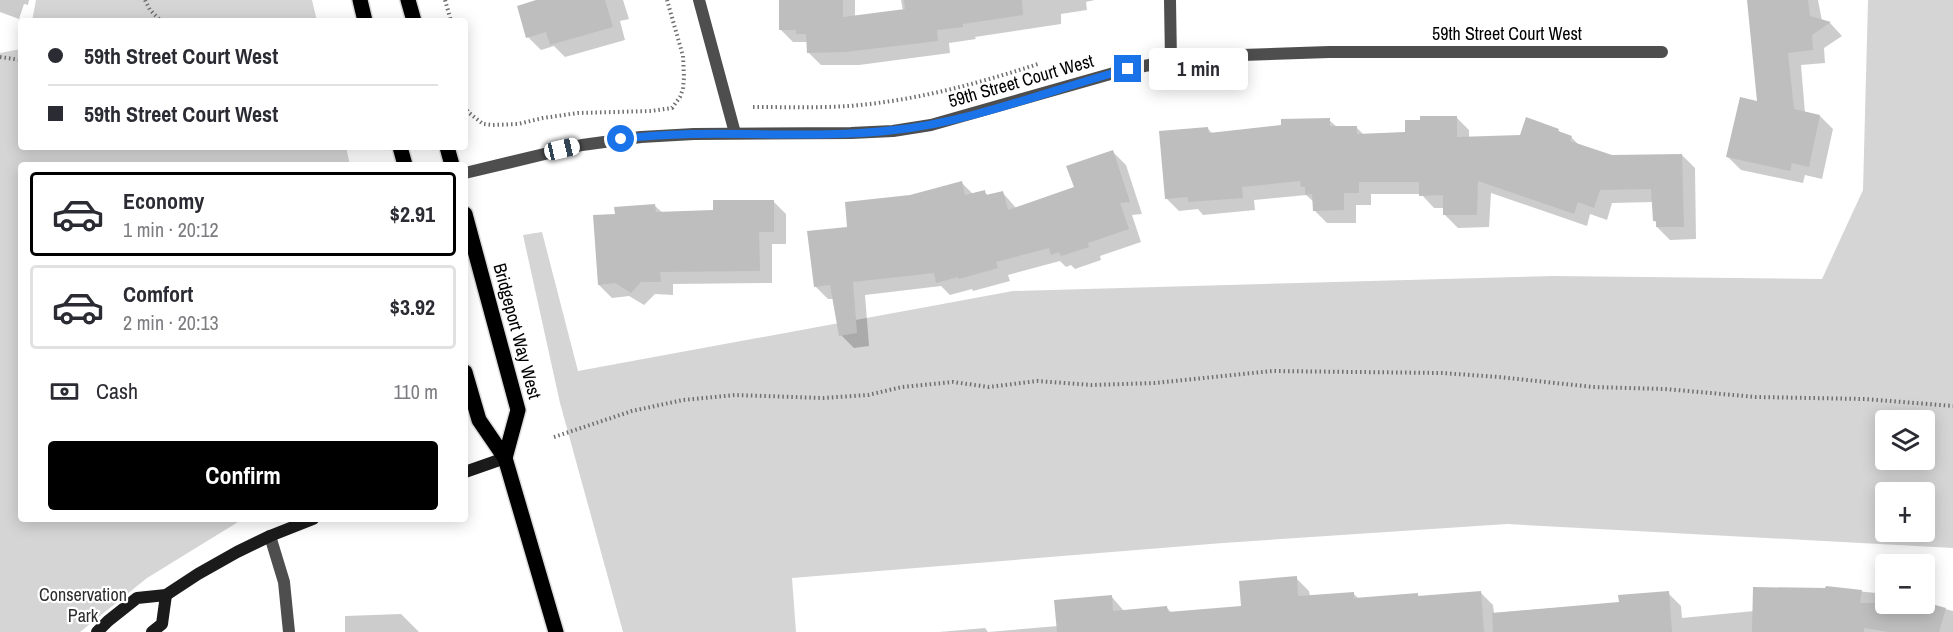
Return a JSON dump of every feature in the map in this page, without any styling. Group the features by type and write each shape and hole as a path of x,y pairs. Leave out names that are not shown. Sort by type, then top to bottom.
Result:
{"main road":[{"path":"360,0 364,18"},
{"path":"408,0 413,18"},
{"name":"Bridgeport Way West","path":"468,225 518,410 505,458"},
{"path":"468,382 479,420 505,458 556,632"}],"street":[{"path":"699,0 735,133"},
{"path":"1170,0 1171,61"},
{"name":"59th Street Court West","path":"468,172 582,145 641,137 893,131 931,125 1089,80 1171,61 1222,55 1318,52 1662,52"},
{"path":"468,471 505,458"},
{"path":"98,632 137,598 166,595 218,563 270,536 305,522"},
{"path":"270,536 284,582 289,632"},
{"path":"152,632 162,624 166,595"}],"path":[{"path":"146,0 150,10 158,18"},
{"path":"445,0 450,18"},
{"path":"468,112 483,124 493,125 518,124 578,113 651,111 672,108 680,97 684,77 683,56 667,0"},
{"path":"0,57 18,60"},
{"path":"753,107 849,106 884,102 948,89 1038,64"},
{"path":"554,437 632,411 683,400 735,395 823,398 868,395 902,387 953,382 989,387 1038,381 1092,385 1155,383 1272,371 1442,373 1499,376 1593,387 1665,389 1756,397 1865,399 1953,406"}],"green space":[{"path":"36,0 312,0 316,18 33,18"},
{"path":"1868,0 1953,0 1953,548 1507,524 1223,543 792,578 796,632 623,632 560,403 523,235 542,232 578,371 1013,291 1554,276 1822,279 1863,190"},
{"name":"Conservation Park","path":"18,50 18,150 347,150 349,162 18,162 18,522 238,522 147,578 80,632 0,632 0,53"}],"building":[{"path":"536,0 605,0 613,27 550,45 546,32 526,38 517,6"},
{"path":"779,0 843,0 843,17 905,9 904,0 1022,0 1023,15 937,30 938,41 845,52 807,53 806,34 796,34 796,30 779,30"},
{"path":"1747,0 1808,0 1810,16 1831,22 1812,35 1813,50 1788,53 1794,109 1820,115 1809,167 1792,163 1790,171 1726,157 1740,97 1757,101"},
{"path":"1420,116 1457,116 1457,137 1520,135 1526,117 1572,136 1570,141 1612,155 1682,154 1684,227 1656,227 1656,221 1653,221 1651,189 1600,190 1594,208 1578,202 1574,214 1478,181 1477,215 1443,215 1443,195 1419,196 1419,182 1359,182 1359,193 1344,193 1344,210 1313,211 1312,194 1305,195 1305,187 1301,187 1300,181 1242,187 1243,198 1188,202 1188,197 1165,199 1159,131 1208,127 1209,133 1281,125 1281,119 1330,118 1330,126 1357,126 1357,134 1405,132 1405,120 1420,120"},
{"path":"1113,150 1130,202 1120,203 1129,229 1088,243 1089,247 1061,256 1059,252 1051,255 1049,248 996,262 998,268 959,279 958,277 936,283 934,273 853,282 857,333 839,336 830,285 814,287 807,231 847,227 845,202 910,195 962,181 965,195 985,190 986,195 1003,191 1008,210 1074,187 1066,166"},
{"path":"713,200 774,200 774,232 759,232 760,271 660,272 661,282 641,282 631,293 615,283 598,285 593,215 615,214 614,207 655,204 656,212 713,210"},
{"path":"1297,576 1298,596 1354,592 1354,598 1481,591 1484,632 1057,632 1054,600 1112,595 1113,611 1167,606 1168,612 1241,606 1239,581"},
{"path":"1826,586 1862,590 1860,603 1875,603 1875,614 1935,614 1935,605 1946,608 1939,632 1888,632 1864,628 1864,632 1752,632 1753,587 1825,588"},
{"path":"1669,591 1672,632 1493,632 1492,613 1619,602 1618,595"}],"route":[{"path":"621,139 694,134 893,131 931,125 1128,69"}]}
